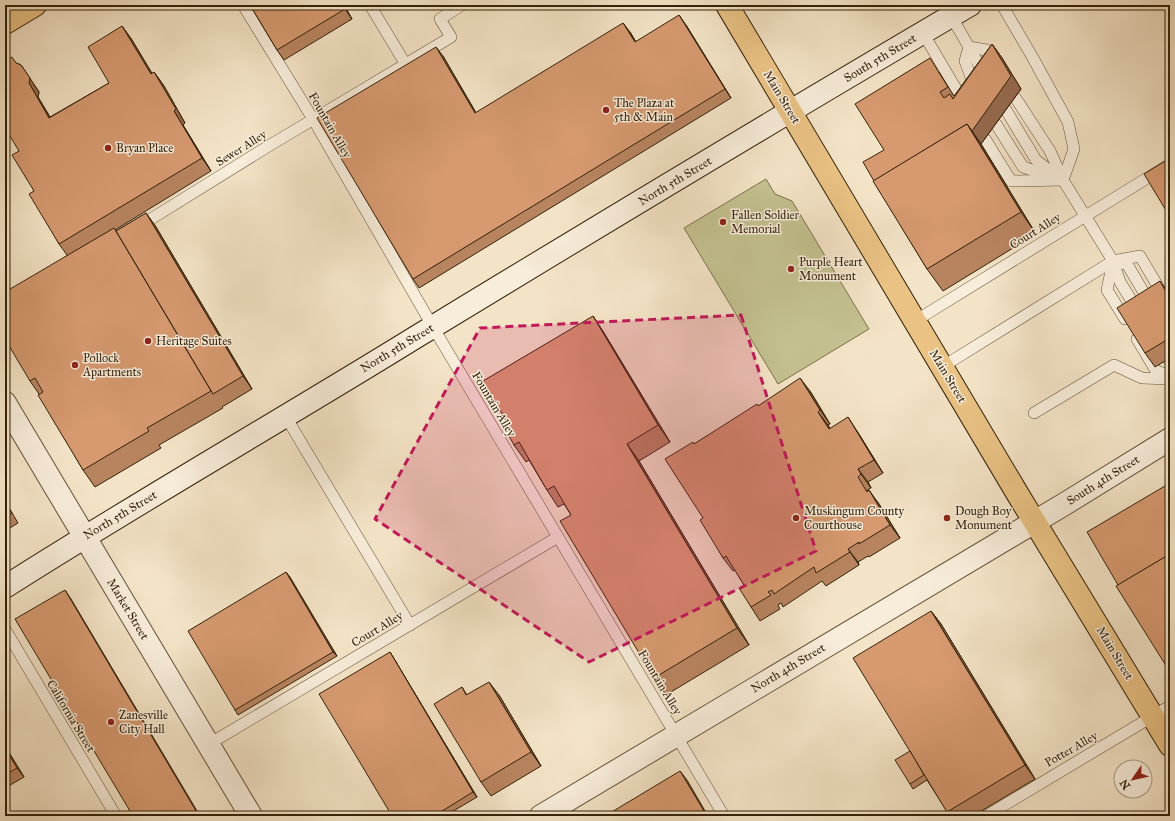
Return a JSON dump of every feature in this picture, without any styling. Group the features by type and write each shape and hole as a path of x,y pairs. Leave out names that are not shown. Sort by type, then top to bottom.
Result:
{"main road":[{"path":"5,23 35,5"},
{"name":"Main Street","path":"727,5 1035,521 1161,711 1170,745"}],"street":[{"name":"South 5th Street","path":"791,111 970,5"},
{"name":"North 5th Street","path":"5,587 84,536 286,417 791,111"},
{"name":"Market Street","path":"5,403 251,816"},
{"name":"South 4th Street","path":"1035,521 1170,439"},
{"name":"North 4th Street","path":"541,816 1035,521"}],"lane":[{"name":"Fountain Alley","path":"243,5 313,119 433,327 724,816"},
{"path":"370,5 406,65"},
{"name":"Sewer Alley","path":"126,234 313,119 451,37 440,19 462,5"},
{"path":"1002,5 1068,122 1074,149 1063,180"},
{"path":"951,16 986,79"},
{"path":"923,33 966,106"},
{"path":"969,47 987,50 996,66"},
{"path":"969,47 965,62 976,92"},
{"path":"1015,97 1050,151 1063,180 1113,262 1120,282 1140,313"},
{"path":"1006,110 1036,160 1063,180"},
{"path":"996,124 1022,167 1063,180"},
{"path":"985,139 1011,181 1063,180"},
{"name":"Court Alley","path":"915,321 1084,215 1170,164"},
{"path":"942,367 1113,262 1140,256 1164,297"},
{"path":"1113,262 1127,264 1152,305"},
{"path":"1113,262 1107,290 1156,371 1170,375"},
{"path":"1034,413 1114,365 1142,378 1170,379"},
{"path":"286,417 410,625"},
{"name":"Court Alley","path":"209,744 558,537"},
{"name":"California Street","path":"5,629 116,816"},
{"name":"Potter Alley","path":"986,816 1161,711"}],"highlighted area":[{"path":"741,315 816,551 589,662 375,519 480,328"}],"shaded area":[{"path":"766,179 775,194 792,201 869,329 778,384 684,228"}],"building":[{"path":"250,5 343,5 345,9 277,50"},
{"path":"679,15 725,89 413,279 317,118 436,47 475,113 623,23 635,42"},
{"name":"Bryan Place","path":"122,26 151,74 154,72 176,109 174,111 202,158 59,244 29,194 34,191 12,155 19,151 5,128 5,61 12,57 16,63 21,65 30,78 29,83 49,118 109,83 88,47"},
{"path":"992,44 1011,76 972,131 967,124 874,181 863,162 884,150 855,104 930,58 948,87 940,92 944,98 950,94 953,99"},
{"path":"967,124 1021,212 927,269 873,181"},
{"path":"1170,158 1170,217 1144,174"},
{"path":"146,213 243,376 213,394 116,231"},
{"path":"114,228 211,391 147,428 149,431 83,470 38,395 43,392 35,378 30,381 5,339 5,292"},
{"path":"1160,281 1165,290 1170,287 1170,338 1145,353 1117,308"},
{"path":"593,316 658,425 627,444 737,628 654,678 560,521 571,515 554,486 547,490 519,442 514,445 508,434 512,431 483,381"},
{"name":"Muskingum County Courthouse","path":"800,378 820,410 818,412 829,429 848,417 874,460 858,469 861,474 858,477 867,492 869,490 890,525 848,549 850,552 816,573 814,567 774,594 772,590 768,592 771,595 751,607 739,588 744,585 726,556 723,558 700,520 703,518 665,459 693,442 694,444 757,404 758,406"},
{"path":"1170,483 1170,554 1118,585 1087,532"},
{"path":"5,502 12,513 5,517"},
{"path":"1170,554 1170,672 1116,586"},
{"path":"286,572 333,652 235,710 188,631"},
{"name":"Zanesville City Hall","path":"65,590 199,816 133,816 15,619"},
{"path":"931,611 1025,765 947,812 853,658"},
{"path":"390,652 473,792 434,816 392,816 319,694"},
{"path":"489,682 531,752 481,782 434,704 462,687 466,695"},
{"path":"5,748 17,768 5,775"},
{"path":"910,751 924,775 910,784 895,760"},
{"path":"680,771 707,816 605,816"}],"place":[{"name":"The Plaza at 5th & Main","path":"606,110"},
{"name":"Bryan Place","path":"108,148"},
{"name":"Fallen Soldier Memorial","path":"723,222"},
{"name":"Purple Heart Monument","path":"791,269"},
{"name":"Heritage Suites","path":"148,341"},
{"name":"Pollock Apartments","path":"75,365"},
{"name":"Muskingum County Courthouse","path":"796,518"},
{"name":"Dough Boy Monument","path":"947,518"},
{"name":"Zanesville City Hall","path":"111,722"}]}
